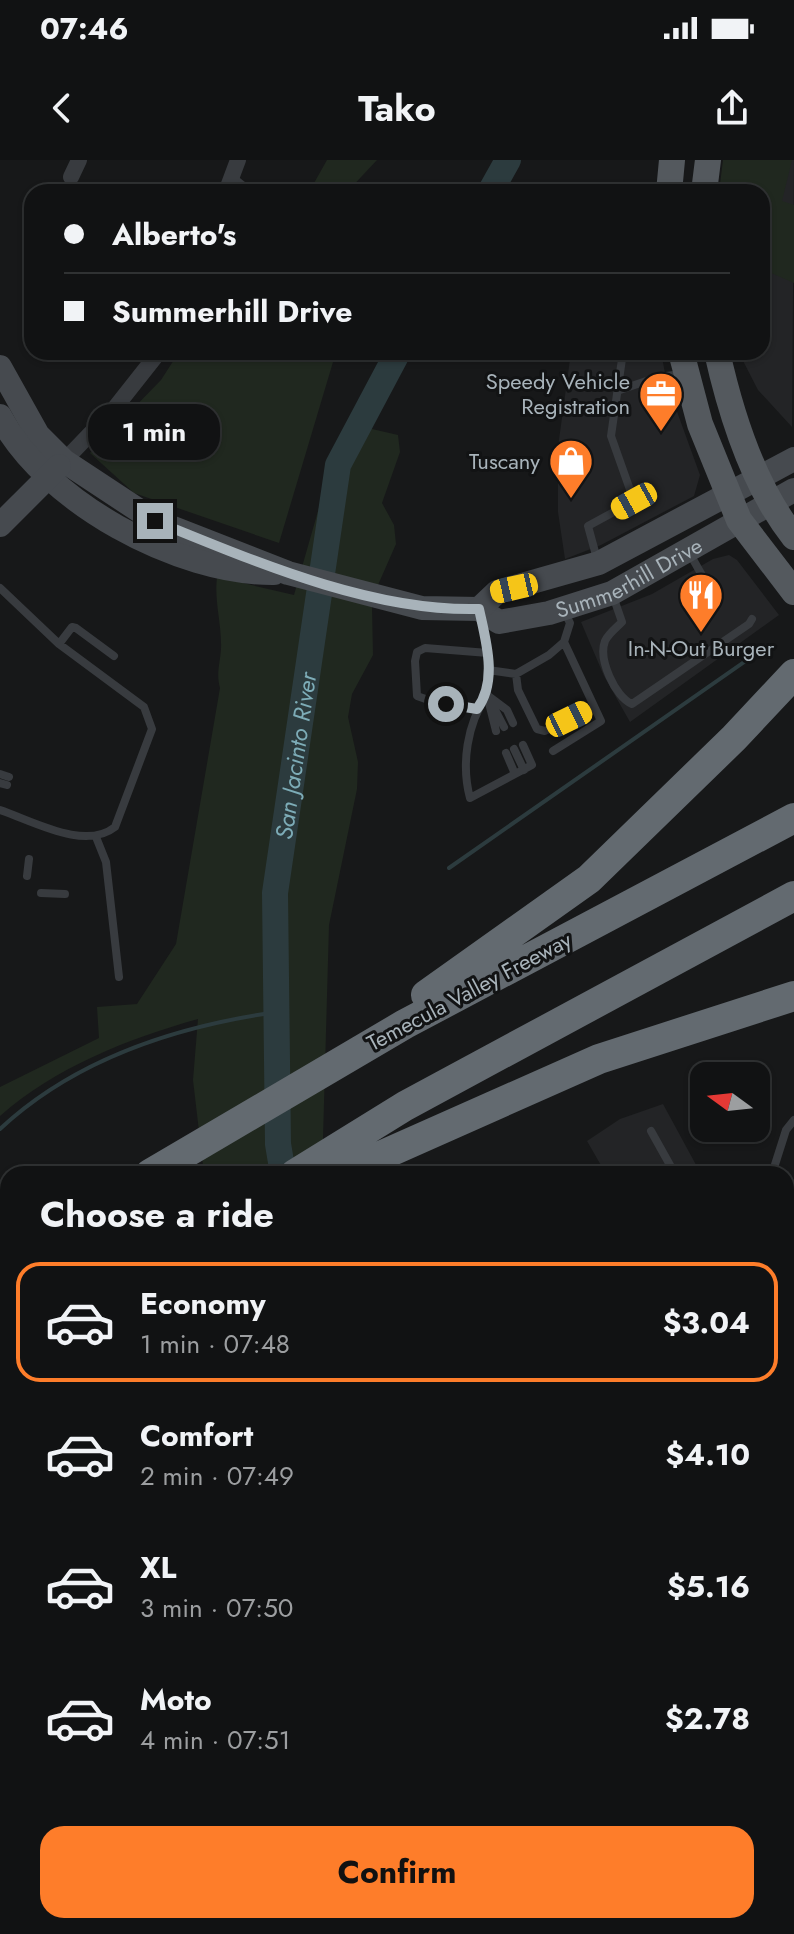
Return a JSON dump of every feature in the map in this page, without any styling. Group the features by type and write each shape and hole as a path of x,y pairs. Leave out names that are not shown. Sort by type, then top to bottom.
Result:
{"highway":[{"path":"405,1024 419,1000 589,879 723,749 794,674"},
{"name":"Temecula Valley Freeway","path":"164,1166 405,1024 794,818"},
{"path":"308,1166 405,1106 794,896"},
{"path":"358,1166 599,1059 794,996"}],"main road":[{"path":"670,184 672,160"},
{"path":"705,184 708,160"},
{"path":"719,360 744,444 758,477 782,496 794,537"},
{"path":"683,363 700,424 739,520 794,592"},
{"name":"Summerhill Drive","path":"0,367 76,500 153,547 206,565 251,573 288,573 422,608 479,609 499,622 562,609 612,593 782,496"},
{"name":"Summerhill Drive","path":"0,416 56,469"},
{"name":"Summerhill Drive","path":"479,609 497,592 599,563 794,459"},
{"path":"0,525 56,469"},
{"path":"562,609 559,598 565,590 593,578 599,563"}],"street":[{"path":"71,177 79,160"},
{"path":"56,469 154,360"}],"lane":[{"path":"599,563 588,526 634,501 611,436 622,360"},
{"path":"617,391 658,377 683,363"},
{"path":"688,552 703,577"},
{"path":"0,588 59,644 144,707 152,729 115,827 87,839 0,810"},
{"path":"612,593 622,622 606,638 603,655 620,693 632,704 752,619"},
{"path":"479,609 488,653 487,695 504,727"},
{"path":"488,670 516,674 564,642 570,623 562,609"},
{"path":"59,644 72,627 114,656"},
{"path":"553,751 601,721 564,642"},
{"path":"434,702 417,696 417,652 425,648 488,653"},
{"path":"516,674 518,690 537,729 545,731 594,707"},
{"path":"487,695 477,709 466,763 470,798 524,770"},
{"path":"446,704 477,709"},
{"path":"524,770 514,749 524,770"},
{"path":"96,837 106,862 119,977"},
{"path":"27,876 29,859"},
{"path":"41,893 65,894"},
{"path":"775,1166 786,1130 794,1120"},
{"path":"651,1131 671,1166"}],"shaded area":[{"path":"327,160 377,160 354,184 314,184"},
{"path":"723,160 792,160 782,201 794,205 794,283 770,272 770,184 720,184"},
{"path":"747,160 794,160 792,427 758,390 743,360 770,360 770,184 737,184"},
{"path":"174,360 334,360 279,543 134,493 90,453 161,380"},
{"path":"570,360 662,360 667,384 700,475 694,496 601,545 565,559 558,512 558,447"},
{"path":"359,426 398,435 400,452 382,503 394,525 396,544 372,607 373,655 352,694 348,717 358,762 357,789 329,925 322,1166 203,1166 193,1080 198,1019 93,1057 45,1083 0,1116 0,1087 99,1038 97,1007 137,1004 176,944 220,688 217,577 294,595 336,448 345,433"},
{"path":"729,555 737,560 779,615 630,722 604,676 581,622 652,594 713,559"},
{"path":"663,1104 697,1166 601,1166 587,1141 620,1119"}],"waterway":[{"name":"San Jacinto River","path":"494,184 508,160"},
{"name":"San Jacinto River","path":"282,1166 278,1144 275,893 338,465 394,360"},
{"path":"449,868 767,646"},
{"path":"0,1129 29,1104 94,1065 202,1026 277,1012"}],"place":[{"name":"Speedy Vehicle Registration","path":"661,433"},
{"name":"Tuscany","path":"571,500"},
{"name":"In-N-Out Burger","path":"701,634"}],"route":[{"path":"155,521 288,573 380,599 422,608 479,609 488,653 487,695 477,709 446,704"}]}
